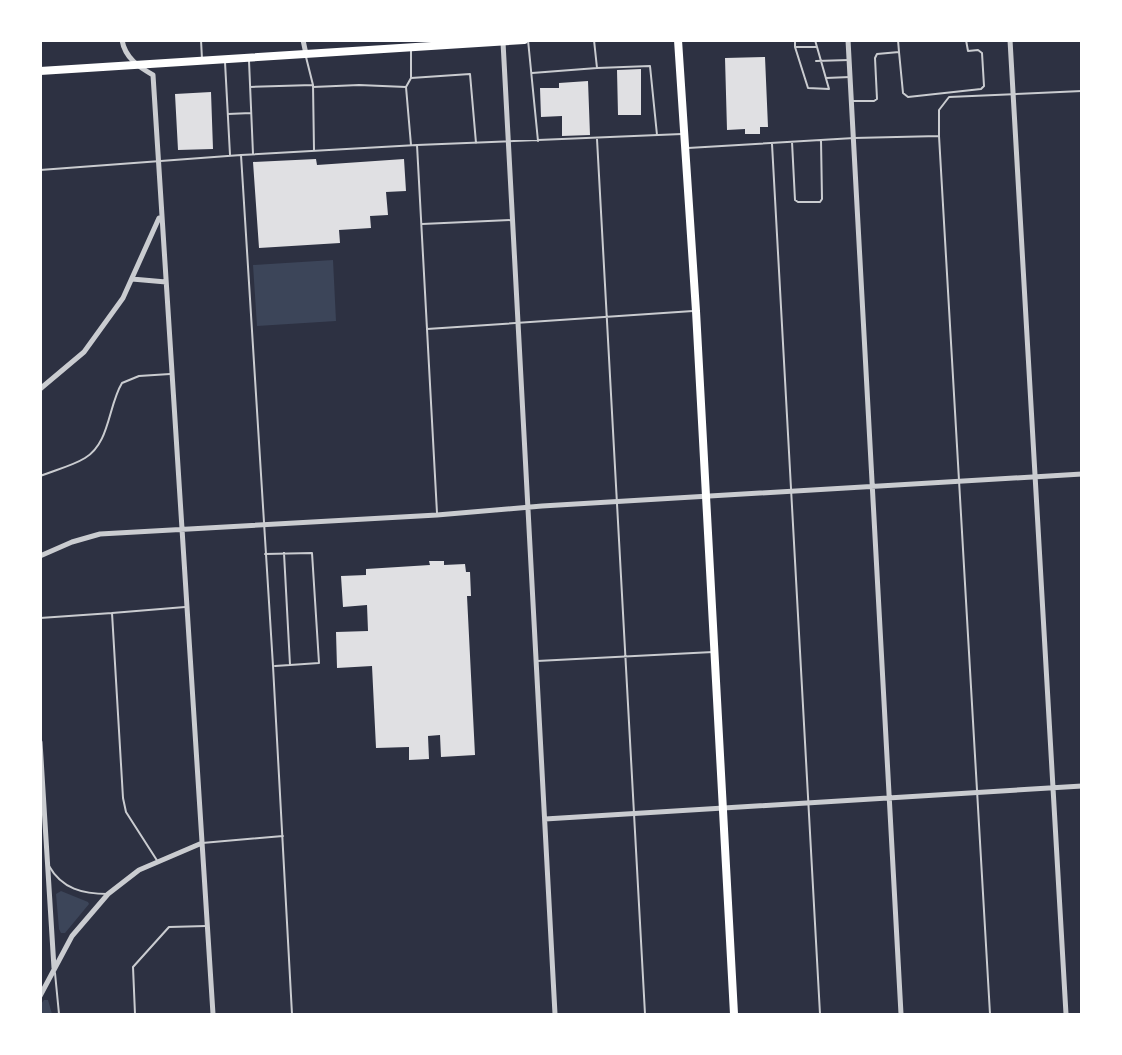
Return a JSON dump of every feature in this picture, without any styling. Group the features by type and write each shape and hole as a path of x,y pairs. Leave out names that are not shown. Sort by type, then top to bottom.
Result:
{"main road":[{"path":"40,71 526,40"},
{"path":"678,40 696,311 734,1014"}],"street":[{"path":"122,40 124,48 136,65 153,75 213,1014"},
{"path":"303,40 306,54"},
{"path":"848,40 901,1014"},
{"path":"1010,40 1065,1014"},
{"path":"503,42 555,1014"},
{"path":"40,389 84,352 123,298 161,215"},
{"path":"132,279 166,282"},
{"path":"40,556 72,542 100,534 1082,474"},
{"path":"40,742 54,968"},
{"path":"545,819 1082,786"},
{"path":"40,996 72,936 108,894 139,870 202,843"}],"lane":[{"path":"201,40 203,61"},
{"path":"526,40 538,141"},
{"path":"594,40 597,68"},
{"path":"795,40 795,47 808,88 829,89 826,78 822,74 815,40"},
{"path":"898,40 903,93 908,97 981,89 984,86 982,53 978,50 968,51 966,40"},
{"path":"795,47 817,47"},
{"path":"411,48 411,78 406,87 411,145"},
{"path":"852,101 877,99 875,57 877,54 899,52"},
{"path":"306,54 313,86 315,151"},
{"path":"249,58 253,154"},
{"path":"225,59 230,156"},
{"path":"816,61 850,60"},
{"path":"531,73 650,66 657,135"},
{"path":"411,78 470,74 476,143"},
{"path":"826,78 850,77"},
{"path":"250,87 359,85 406,87"},
{"path":"990,1014 939,110 949,97 1082,91"},
{"path":"228,114 251,112"},
{"path":"40,170 159,160 411,145 684,134"},
{"path":"686,148 854,138 939,136"},
{"path":"597,138 645,1014"},
{"path":"792,142 795,200 820,202 822,199 821,140"},
{"path":"772,144 819,1014"},
{"path":"417,145 437,515"},
{"path":"241,155 292,1014"},
{"path":"421,224 512,219"},
{"path":"427,329 696,311"},
{"path":"40,476 84,459 94,451 102,439 122,383 140,376 173,374"},
{"path":"265,554 312,552 319,663 273,666"},
{"path":"284,554 290,665"},
{"path":"40,618 188,606"},
{"path":"112,613 123,798 126,812 158,862"},
{"path":"537,661 715,652"},
{"path":"202,843 283,836"},
{"path":"49,865 56,877 72,888 83,892 108,894"},
{"path":"135,1014 132,967 169,927 207,926"},
{"path":"54,968 59,1014"}],"shaded area":[{"path":"333,260 336,321 257,326 253,265"},
{"path":"61,891 89,904 65,933 61,933 59,929 56,894"},
{"path":"44,1000 48,1000 52,1014 41,1014 41,1004"}],"building":[{"path":"765,57 768,127 760,127 760,134 745,134 745,129 727,130 725,58"},
{"path":"641,69 641,115 618,115 617,70"},
{"path":"588,81 590,135 562,136 562,116 541,117 540,88 559,88 559,83"},
{"path":"211,92 213,149 178,150 175,94"},
{"path":"316,159 317,165 404,159 406,191 386,192 388,215 370,216 371,228 339,230 340,243 259,248 253,162"},
{"path":"429,561 444,561 444,565 465,564 466,572 470,572 471,596 467,596 475,755 441,757 440,735 428,736 429,759 409,760 409,747 376,748 372,666 337,668 336,632 368,631 367,605 343,607 341,576 366,575 366,569 430,565"}]}
